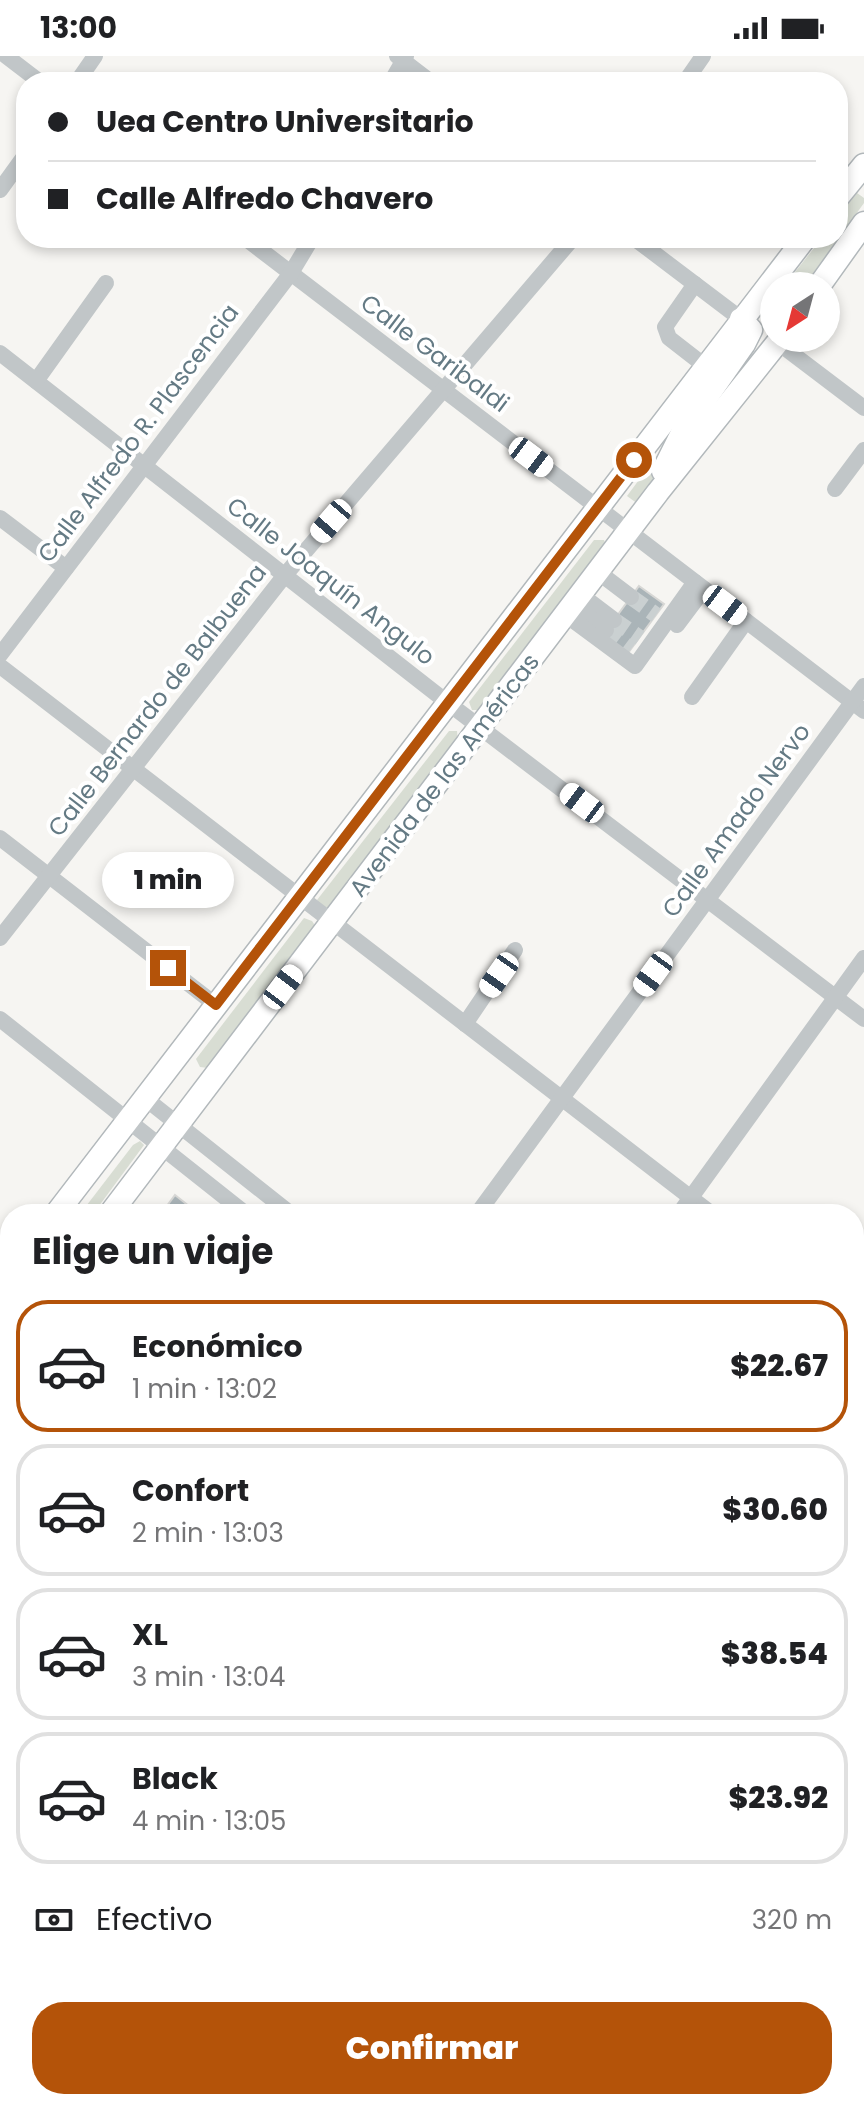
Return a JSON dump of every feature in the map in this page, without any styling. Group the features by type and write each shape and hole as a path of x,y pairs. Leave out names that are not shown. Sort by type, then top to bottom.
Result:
{"main road":[{"path":"848,185 864,165"},
{"path":"848,245 864,223"},
{"name":"Avenida de las Américas","path":"64,1204 797,248"},
{"path":"829,272 846,248"},
{"path":"658,492 665,464 683,431 751,330 741,319"},
{"name":"Avenida de las Américas","path":"118,1204 658,492 769,352"}],"street":[{"path":"6,56 27,72"},
{"path":"402,58 419,72"},
{"path":"0,190 16,168"},
{"name":"Calle Garibaldi","path":"258,248 858,706"},
{"name":"Calle Alfredo R. Plascencia","path":"0,655 291,273 306,248"},
{"name":"Calle Bernardo de Balbuena","path":"0,938 285,575 564,248"},
{"path":"647,248 741,319"},
{"path":"36,381 106,283"},
{"path":"695,284 665,327 669,338 705,366"},
{"path":"794,352 864,408"},
{"name":"Calle Joaquín Angulo","path":"0,353 448,703 864,1019"},
{"path":"835,489 864,450"},
{"path":"0,518 66,568"},
{"path":"598,572 631,597"},
{"path":"573,605 633,666 661,619 700,586"},
{"path":"644,648 700,586"},
{"path":"573,605 610,625"},
{"path":"692,697 746,621"},
{"path":"0,666 699,1204"},
{"name":"Calle Amado Nervo","path":"484,1204 708,899 858,706 864,686"},
{"path":"0,838 216,1005"},
{"path":"465,1024 515,950"},
{"path":"686,1204 864,958"},
{"path":"0,1019 233,1204"},
{"path":"146,1099 278,1204"}],"shaded area":[{"path":"857,193 864,198 864,203 848,225 848,204"},
{"path":"814,248 831,248 814,272 795,272"},
{"path":"716,376 661,472 638,504 627,496"},
{"path":"594,540 604,540 607,548 481,710 472,710 469,702"},
{"path":"449,731 457,731 458,741 331,908 321,907 317,900"},
{"path":"304,918 316,927 208,1068 200,1067 196,1059"},
{"path":"140,1141 144,1145 100,1204 88,1204 133,1145"}],"building":[{"path":"639,586 664,604 625,657 600,639"},
{"path":"175,1195 186,1204 168,1204"}],"tunnel":[{"path":"631,597 656,615"},
{"path":"614,620 640,638"},
{"path":"606,630 631,649"}],"route":[{"path":"168,968 216,1005 634,460"}]}
